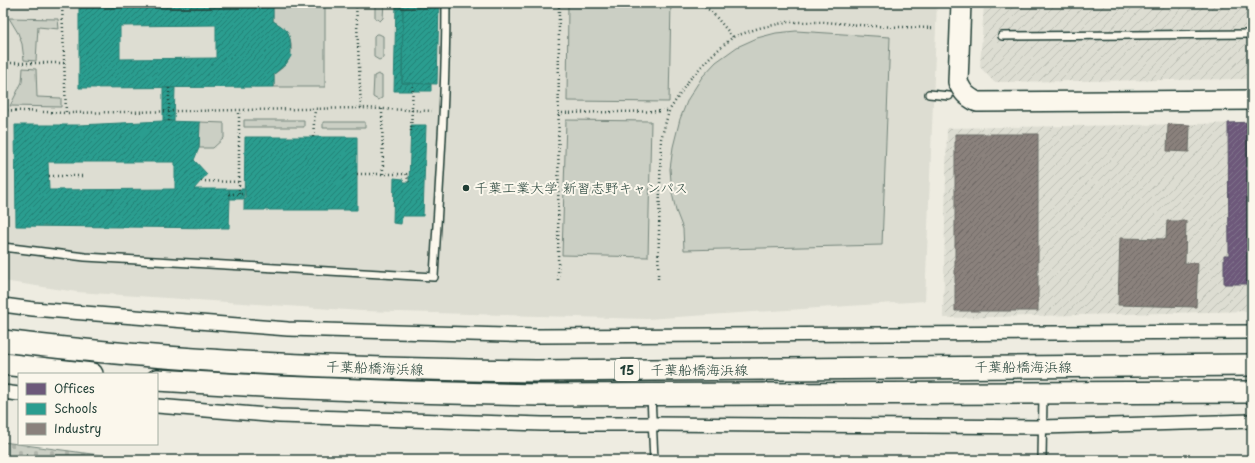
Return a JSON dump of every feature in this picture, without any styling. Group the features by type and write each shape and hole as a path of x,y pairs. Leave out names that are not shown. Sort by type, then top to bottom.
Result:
{"main road":[{"name":"千葉船橋海浜線","path":"3,341 133,355 423,370 536,371 1252,365"},
{"path":"3,364 83,373"},
{"name":"千葉船橋海浜線","path":"158,380 280,387 540,395 1042,393 1252,394"}],"street":[{"path":"961,3 958,82 962,91 968,97 977,102 1252,100"},
{"path":"3,305 33,309 288,329 538,336 1252,332"},
{"path":"3,392 18,394"},
{"path":"158,406 287,416 542,424 1042,427 1252,421"}],"lane":[{"path":"3,247 85,257 434,277 443,111 446,3"},
{"path":"1002,36 1252,34"},
{"path":"930,94 949,96"},
{"path":"1042,393 1042,460"},
{"path":"651,394 654,460"}],"path":[{"path":"62,3 66,113"},
{"path":"356,3 361,108"},
{"path":"558,280 559,3"},
{"path":"698,3 711,11 733,37"},
{"path":"658,279 661,139 669,111 689,80 711,56 733,37 759,28 788,22 824,22 872,26 933,28"},
{"path":"3,63 64,63"},
{"path":"411,131 413,84"},
{"path":"169,88 169,121"},
{"path":"3,110 66,113 361,108 443,111"},
{"path":"313,137 315,109"},
{"path":"382,109 383,174"},
{"path":"239,110 239,194"},
{"path":"558,113 669,111"},
{"path":"357,174 406,174 409,182"},
{"path":"49,176 85,176"},
{"path":"201,181 239,182"},
{"path":"229,194 245,194"}],"shaded area":[{"name":"千葉工業大学 新習志野キャンパス","path":"3,3 937,3 925,301 647,319 362,311 77,292 3,281"},
{"path":"984,3 1252,3 1252,79 994,82 980,67"},
{"path":"1252,123 1252,311 943,318 947,128"}],"green space":[{"path":"375,3 384,3 383,18 380,21 375,18"},
{"path":"568,3 671,3 669,102 567,101"},
{"path":"325,6 325,87 274,87 274,74 286,64 291,52 291,43 286,31 273,21 273,7"},
{"path":"9,18 58,19 59,29 38,27 36,61 24,60 22,44 18,33"},
{"path":"796,31 890,37 882,245 684,250 683,229 676,211 672,193 670,169 673,147 680,119 688,99 702,77 716,62 737,47 757,38 776,33"},
{"path":"376,34 383,36 383,58 379,60 374,57 374,36"},
{"path":"23,68 36,69 37,97 61,98 61,107 10,106 22,82"},
{"path":"378,74 382,76 382,98 378,100 373,97 374,76"},
{"path":"244,120 304,120 304,127 244,127"},
{"path":"566,120 651,121 648,257 562,255"},
{"path":"200,122 224,123 224,138 213,148 199,148"},
{"path":"323,122 365,122 365,128 323,128"},
{"path":"3,442 136,460 3,460"}],"building: Offices":[{"path":"1252,122 1252,284 1224,284 1224,255 1229,255 1228,123"}],"building: Schools":[{"path":"109,3 227,3 227,7 273,7 273,21 287,31 290,39 291,56 286,64 274,74 274,87 79,88 79,8 109,7","holes":["216,25 216,58 120,59 120,26"]},
{"path":"396,3 403,3 402,83 431,84 431,91 394,91"},
{"path":"403,3 439,3 437,84 402,83"},
{"path":"163,88 175,88 174,121 163,121"},
{"path":"163,121 200,122 199,148 194,160 207,174 194,189 229,189 229,228 16,226 15,125 79,125","holes":["48,162 175,162 175,189 49,190"]},
{"path":"411,125 426,125 423,216 402,216 401,224 393,223 394,178 403,179 404,182 409,182"},
{"path":"245,137 357,137 357,210 244,210"},
{"path":"229,189 245,189 246,199 230,199"}],"building: Industry":[{"path":"1168,124 1190,125 1189,152 1167,151"},
{"path":"955,134 1038,134 1038,311 955,311"},
{"path":"1167,221 1186,221 1185,263 1198,263 1196,307 1118,305 1120,238 1166,239"}],"place":[{"name":"千葉工業大学 新習志野キャンパス","path":"466,188"}]}
